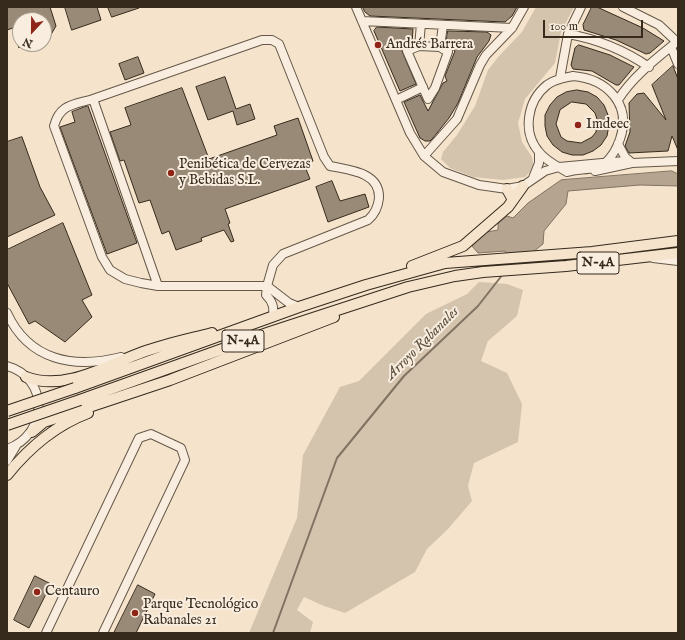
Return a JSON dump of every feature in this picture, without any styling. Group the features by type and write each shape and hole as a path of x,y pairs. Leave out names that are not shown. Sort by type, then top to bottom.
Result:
{"main road":[{"path":"366,285 464,246 513,200 527,183"},
{"path":"507,189 513,200"},
{"name":"N-4A","path":"7,411 299,307 366,285 445,263 592,252 678,241"},
{"name":"N-4A","path":"7,425 270,332 408,287 455,276 483,272 574,266 678,253"},
{"path":"32,432 44,422 170,380 311,327 408,287"},
{"path":"26,377 47,382 68,380 143,352 273,316"},
{"path":"7,475 22,457 32,448 59,429 85,414 170,380"}],"street":[{"path":"356,7 410,133 424,156 443,172 467,182 507,189 549,175 567,172 601,170 632,163 678,161"},
{"path":"424,156 457,119 480,65 486,55 512,28 524,7"},
{"path":"560,78 568,34 581,7"},
{"path":"623,7 659,26 675,43 678,64"},
{"path":"362,21 512,28"},
{"path":"419,46 421,24"},
{"path":"440,47 443,25"},
{"path":"568,34 601,43 625,52 649,66"},
{"path":"273,316 274,308 272,301 266,295 266,286 273,265 283,254 368,220 375,213 379,195 377,186 372,178 351,170 330,166 279,44 272,40 262,40 63,108 56,116 54,126 102,257 110,270 125,279 158,286 266,286 289,303 299,307"},
{"path":"618,100 622,92 675,43"},
{"path":"419,46 440,47 448,52 435,88 428,98 407,51 419,46"},
{"path":"527,183 539,163 539,152 531,136 528,122 531,108 537,95 548,85 560,78 573,76 586,77 599,82 618,100 623,114 623,124 618,144 605,163 597,168 575,169 567,172"},
{"path":"396,100 423,87"},
{"path":"93,99 158,286"},
{"path":"618,144 624,157 632,163"},
{"path":"539,152 567,172"},
{"path":"492,187 527,183 545,171 559,167 624,161 632,163"},
{"path":"644,257 678,261"},
{"path":"7,313 20,334 36,348 55,358 73,363 89,364 143,352"},
{"path":"7,360 10,367 26,377 35,389 39,403 38,418 32,432 16,446 7,461"},
{"path":"46,633 139,438 151,434 181,448 185,460 103,633"},
{"path":"7,448 16,446"}],"shaded area":[{"path":"536,7 574,7 561,32 555,63 525,99 518,123 522,142 532,157 534,168 525,177 503,180 473,177 450,168 441,159 443,152 457,135 475,106 488,70 522,32"},
{"path":"672,171 678,174 678,186 640,185 568,191 566,204 544,231 543,244 533,252 506,254 505,251 478,253 472,246 487,232 498,230 498,224 507,216 513,218 528,203 561,180"},
{"path":"479,282 507,284 523,290 517,316 488,341 481,361 507,373 522,404 518,442 474,463 468,486 472,501 448,529 427,549 415,572 345,613 304,597 297,610 313,622 310,633 249,633 297,518 303,455 340,387 359,381 426,314 467,294"}],"building":[{"path":"7,7 50,7 52,12 12,12 12,28 7,30"},
{"path":"65,7 97,7 101,20 72,30"},
{"path":"108,7 139,7 139,8 112,17"},
{"path":"363,7 517,7 512,16 505,22 370,16 365,12"},
{"path":"592,7 597,7 643,28 664,41 650,53 646,54 616,40 584,30 583,25"},
{"path":"52,13 56,26 52,33"},
{"path":"377,27 413,29 412,43 405,46 402,51 416,84 400,91 374,31"},
{"path":"448,31 487,32 491,35 489,41 477,57 458,103 449,118 430,141 425,141 420,138 404,102 420,95 428,111 443,83 447,81 445,76 455,51 446,44"},
{"path":"579,45 610,55 634,67 619,85 616,85 592,71 573,69 571,65 575,48"},
{"path":"138,57 144,73 125,80 119,64"},
{"path":"673,66 678,79 678,150 672,136 668,151 629,153 625,146 630,132 629,103 637,94 644,93 666,120 652,85"},
{"path":"225,77 236,109 250,104 255,119 237,125 233,111 208,120 196,87"},
{"name":"Penibética de Cervezas y Bebidas S.L.","path":"182,88 209,159 277,135 274,126 298,118 313,161 304,164 310,179 225,209 234,241 231,242 224,230 201,238 202,241 176,250 169,231 162,234 150,200 139,203 124,160 120,161 110,132 131,125 125,108"},
{"path":"577,90 588,92 597,97 604,105 608,115 609,125 607,136 601,145 593,151 583,155 572,155 562,152 553,145 547,136 545,115 550,105 557,97 566,92","holes":["572,102 586,104 595,113 597,119 596,132 592,137 581,143 567,141 561,137 556,124 560,110"]},
{"path":"88,106 137,243 107,254 60,127 75,122 72,112"},
{"path":"22,137 40,187 55,215 7,237 7,142"},
{"path":"332,181 340,201 365,194 369,207 328,222 316,187"},
{"path":"63,223 92,295 82,300 92,317 65,342 35,321 29,324 7,283 7,250"},
{"path":"35,576 51,584 29,628 14,620"},
{"name":"Parque Tecnológico Rabanales 21","path":"138,585 155,594 136,633 114,633"}],"waterway":[{"name":"Arroyo Rabanales","path":"273,633 337,458 404,376 478,306 503,274"}],"place":[{"name":"Andrés Barrera","path":"378,45"},
{"name":"Imdeec","path":"578,125"},
{"name":"Penibética de Cervezas y Bebidas S.L.","path":"171,173"},
{"name":"Centauro","path":"37,592"},
{"name":"Parque Tecnológico Rabanales 21","path":"135,613"}]}
